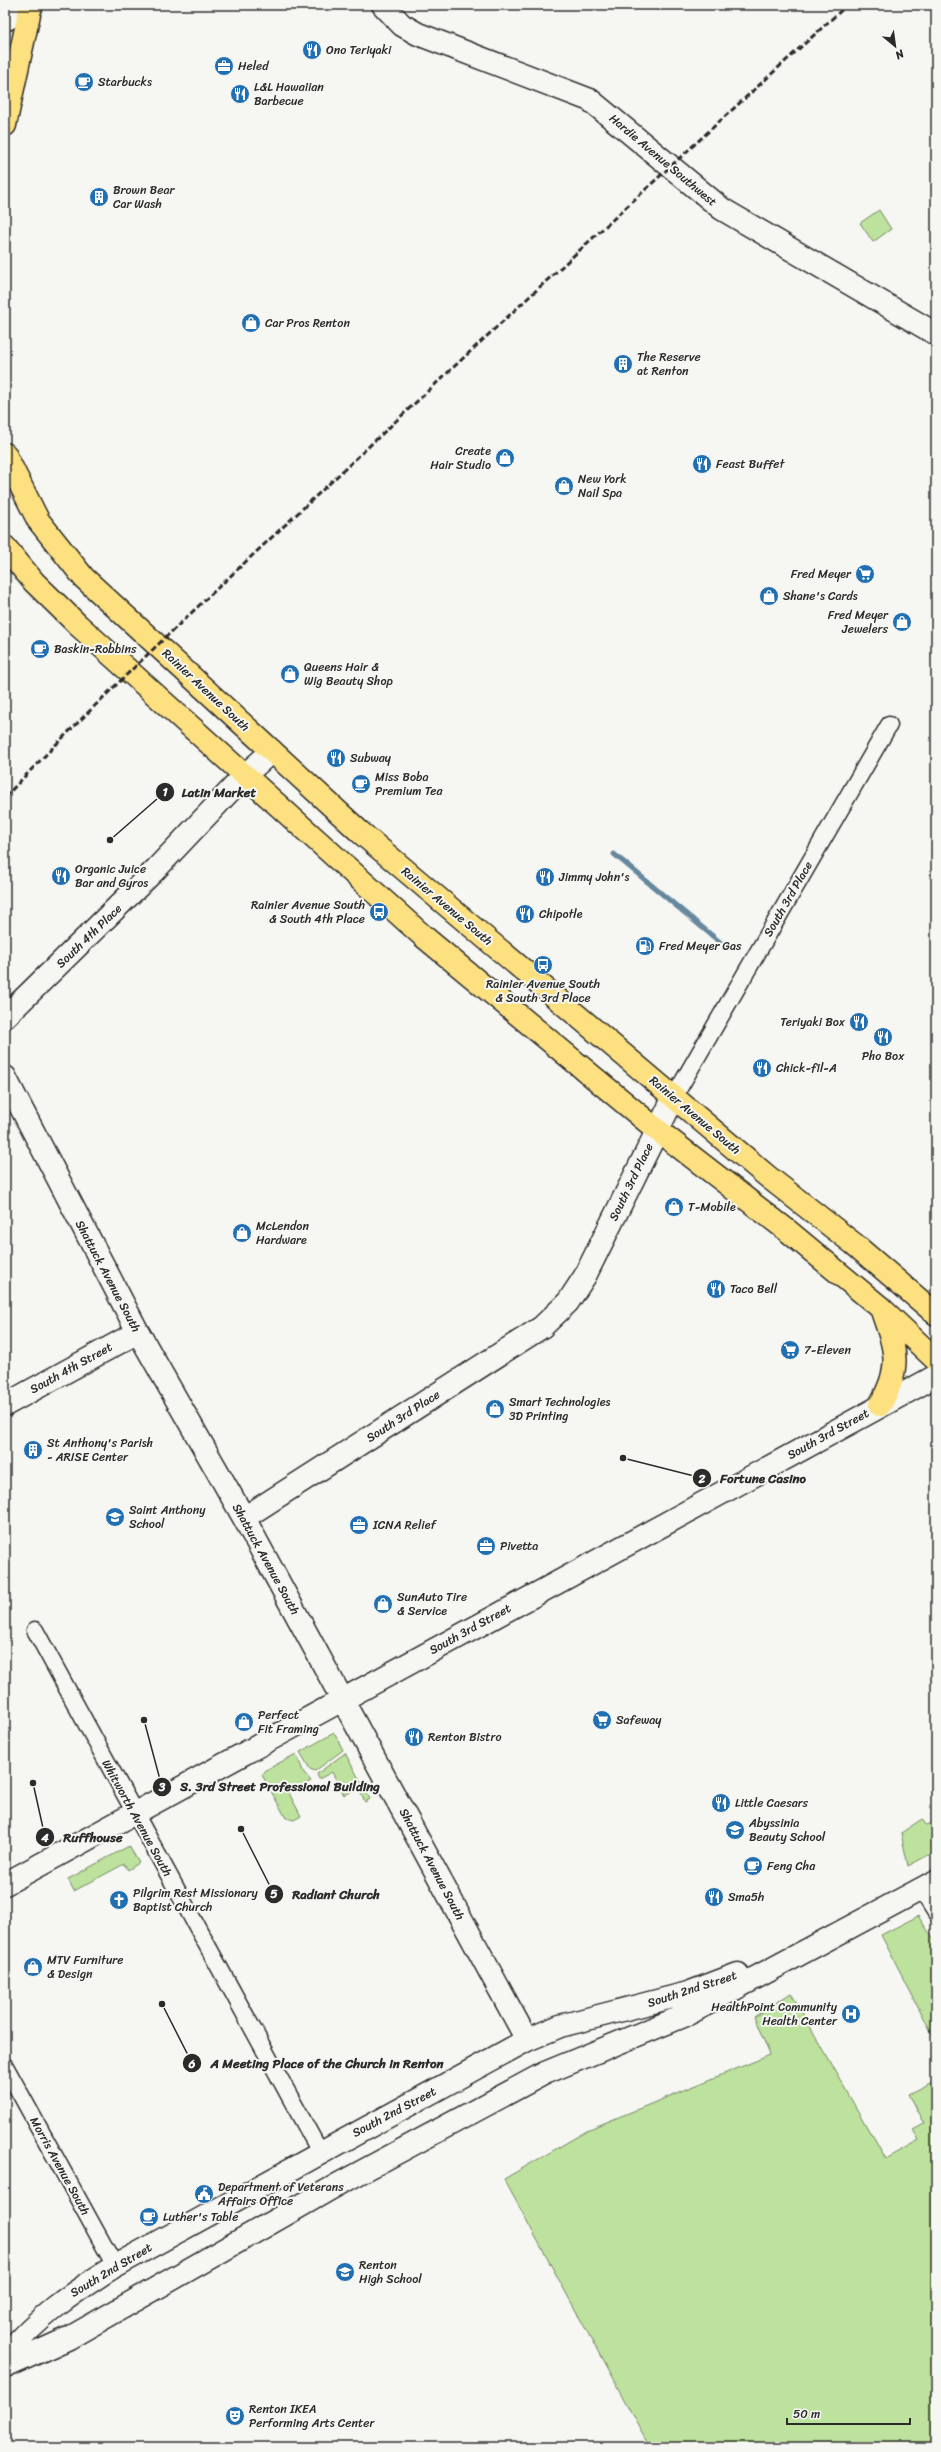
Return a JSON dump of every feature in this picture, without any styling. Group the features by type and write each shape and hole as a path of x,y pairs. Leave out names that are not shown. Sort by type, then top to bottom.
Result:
{"main road":[{"path":"5,20 31,5"},
{"path":"5,125 31,5"},
{"name":"Hardie Avenue Southwest","path":"383,5 402,25 418,34 590,100 722,209 936,334"},
{"name":"Rainier Avenue South","path":"5,454 38,520 84,578 360,832 674,1097 936,1314"},
{"path":"5,547 34,582 78,625 423,936 656,1129 788,1231 880,1308 936,1360"},
{"name":"South 4th Place","path":"5,1017 156,870 244,776 272,751"},
{"name":"Shattuck Avenue South","path":"5,1077 138,1332 244,1518 528,2040"},
{"name":"South 3rd Place","path":"244,1518 542,1327 568,1302 585,1276 656,1129 674,1097"},
{"path":"880,1308 891,1337 895,1359 891,1386 880,1405"},
{"name":"South 4th Street","path":"5,1405 138,1332"},
{"path":"115,1344 141,1355 158,1367"},
{"name":"South 3rd Street","path":"5,1884 880,1405 936,1376"},
{"name":"South 2nd Street","path":"5,2367 75,2334 337,2185 545,2073 686,2015 928,1885"},
{"name":"South 2nd Street","path":"5,2356 25,2331 59,2303 114,2266 320,2152 528,2040 560,2026 688,1993 822,1942"}],"street":[{"name":"South 3rd Place","path":"674,1097 889,725"},
{"name":"Whitworth Avenue South","path":"34,1630 320,2152"},
{"path":"928,1885 936,1913"},
{"name":"Morris Avenue South","path":"5,2066 114,2266"}],"green space":[{"path":"879,210 891,229 873,242 860,223"},
{"path":"334,1733 343,1750 315,1771 310,1769 300,1752"},
{"path":"345,1753 370,1799 365,1802 358,1788 344,1795 332,1772 319,1779 317,1774"},
{"path":"296,1754 304,1773 311,1781 289,1793 301,1816 294,1820 286,1818 262,1775 266,1770"},
{"path":"922,1819 926,1825 936,1822 936,1851 908,1866 901,1833"},
{"path":"129,1846 139,1863 128,1870 124,1864 74,1891 68,1879"},
{"path":"918,1916 936,1943 936,2041 881,1935"},
{"path":"791,1993 885,2159 919,2140 913,2130 924,2124 908,2094 936,2080 936,2447 650,2447 504,2179 592,2128 770,2055 754,2017"}],"waterway":[{"path":"614,854 721,943"}],"railway":[{"path":"5,797 80,720 196,608 513,312 847,5"}],"place":[{"name":"Ono Teriyaki","path":"312,50"},
{"name":"Heled","path":"224,66"},
{"name":"Starbucks","path":"84,82"},
{"name":"L&L Hawaiian Barbecue","path":"240,94"},
{"name":"Brown Bear Car Wash","path":"99,197"},
{"name":"Car Pros Renton","path":"251,323"},
{"name":"The Reserve at Renton","path":"623,364"},
{"name":"Create Hair Studio","path":"505,458"},
{"name":"Feast Buffet","path":"702,464"},
{"name":"New York Nail Spa","path":"564,486"},
{"name":"Fred Meyer","path":"865,574"},
{"name":"Shane's Cards","path":"769,596"},
{"name":"Fred Meyer Jewelers","path":"902,622"},
{"name":"Baskin-Robbins","path":"40,649"},
{"name":"Queens Hair & Wig Beauty Shop","path":"290,674"},
{"name":"Subway","path":"336,758"},
{"name":"Miss Boba Premium Tea","path":"361,784"},
{"name":"Latin Market","path":"110,840"},
{"name":"Organic Juice Bar and Gyros","path":"61,876"},
{"name":"Jimmy John's","path":"545,877"},
{"name":"Rainier Avenue South & South 4th Place","path":"379,912"},
{"name":"Chipotle","path":"525,914"},
{"name":"Fred Meyer Gas","path":"645,946"},
{"name":"Rainier Avenue South & South 3rd Place","path":"543,965"},
{"name":"Teriyaki Box","path":"859,1022"},
{"name":"Pho Box","path":"883,1037"},
{"name":"Chick-fil-A","path":"762,1068"},
{"name":"T-Mobile","path":"674,1207"},
{"name":"McLendon Hardware","path":"242,1233"},
{"name":"Taco Bell","path":"716,1289"},
{"name":"7-Eleven","path":"790,1350"},
{"name":"Smart Technologies 3D Printing","path":"495,1409"},
{"name":"St Anthony's Parish - ARISE Center","path":"33,1450"},
{"name":"Fortune Casino","path":"623,1458"},
{"name":"Saint Anthony School","path":"115,1517"},
{"name":"ICNA Relief","path":"359,1525"},
{"name":"Pivetta","path":"486,1546"},
{"name":"SunAuto Tire & Service","path":"383,1604"},
{"name":"S. 3rd Street Professional Building","path":"144,1720"},
{"name":"Safeway","path":"602,1720"},
{"name":"Perfect Fit Framing","path":"244,1722"},
{"name":"Renton Bistro","path":"414,1737"},
{"name":"Ruffhouse","path":"33,1783"},
{"name":"Little Caesars","path":"721,1803"},
{"name":"Radiant Church","path":"241,1829"},
{"name":"Abyssinia Beauty School","path":"735,1830"},
{"name":"Feng Cha","path":"753,1866"},
{"name":"Sma5h","path":"714,1897"},
{"name":"Pilgrim Rest Missionary Baptist Church","path":"119,1900"},
{"name":"MTV Furniture & Design","path":"33,1967"},
{"name":"A Meeting Place of the Church in Renton","path":"162,2004"},
{"name":"HealthPoint Community Health Center","path":"851,2014"},
{"name":"Department of Veterans Affairs Office","path":"204,2194"},
{"name":"Luther's Table","path":"149,2217"},
{"name":"Renton High School","path":"345,2272"},
{"name":"Renton IKEA Performing Arts Center","path":"235,2416"}]}
